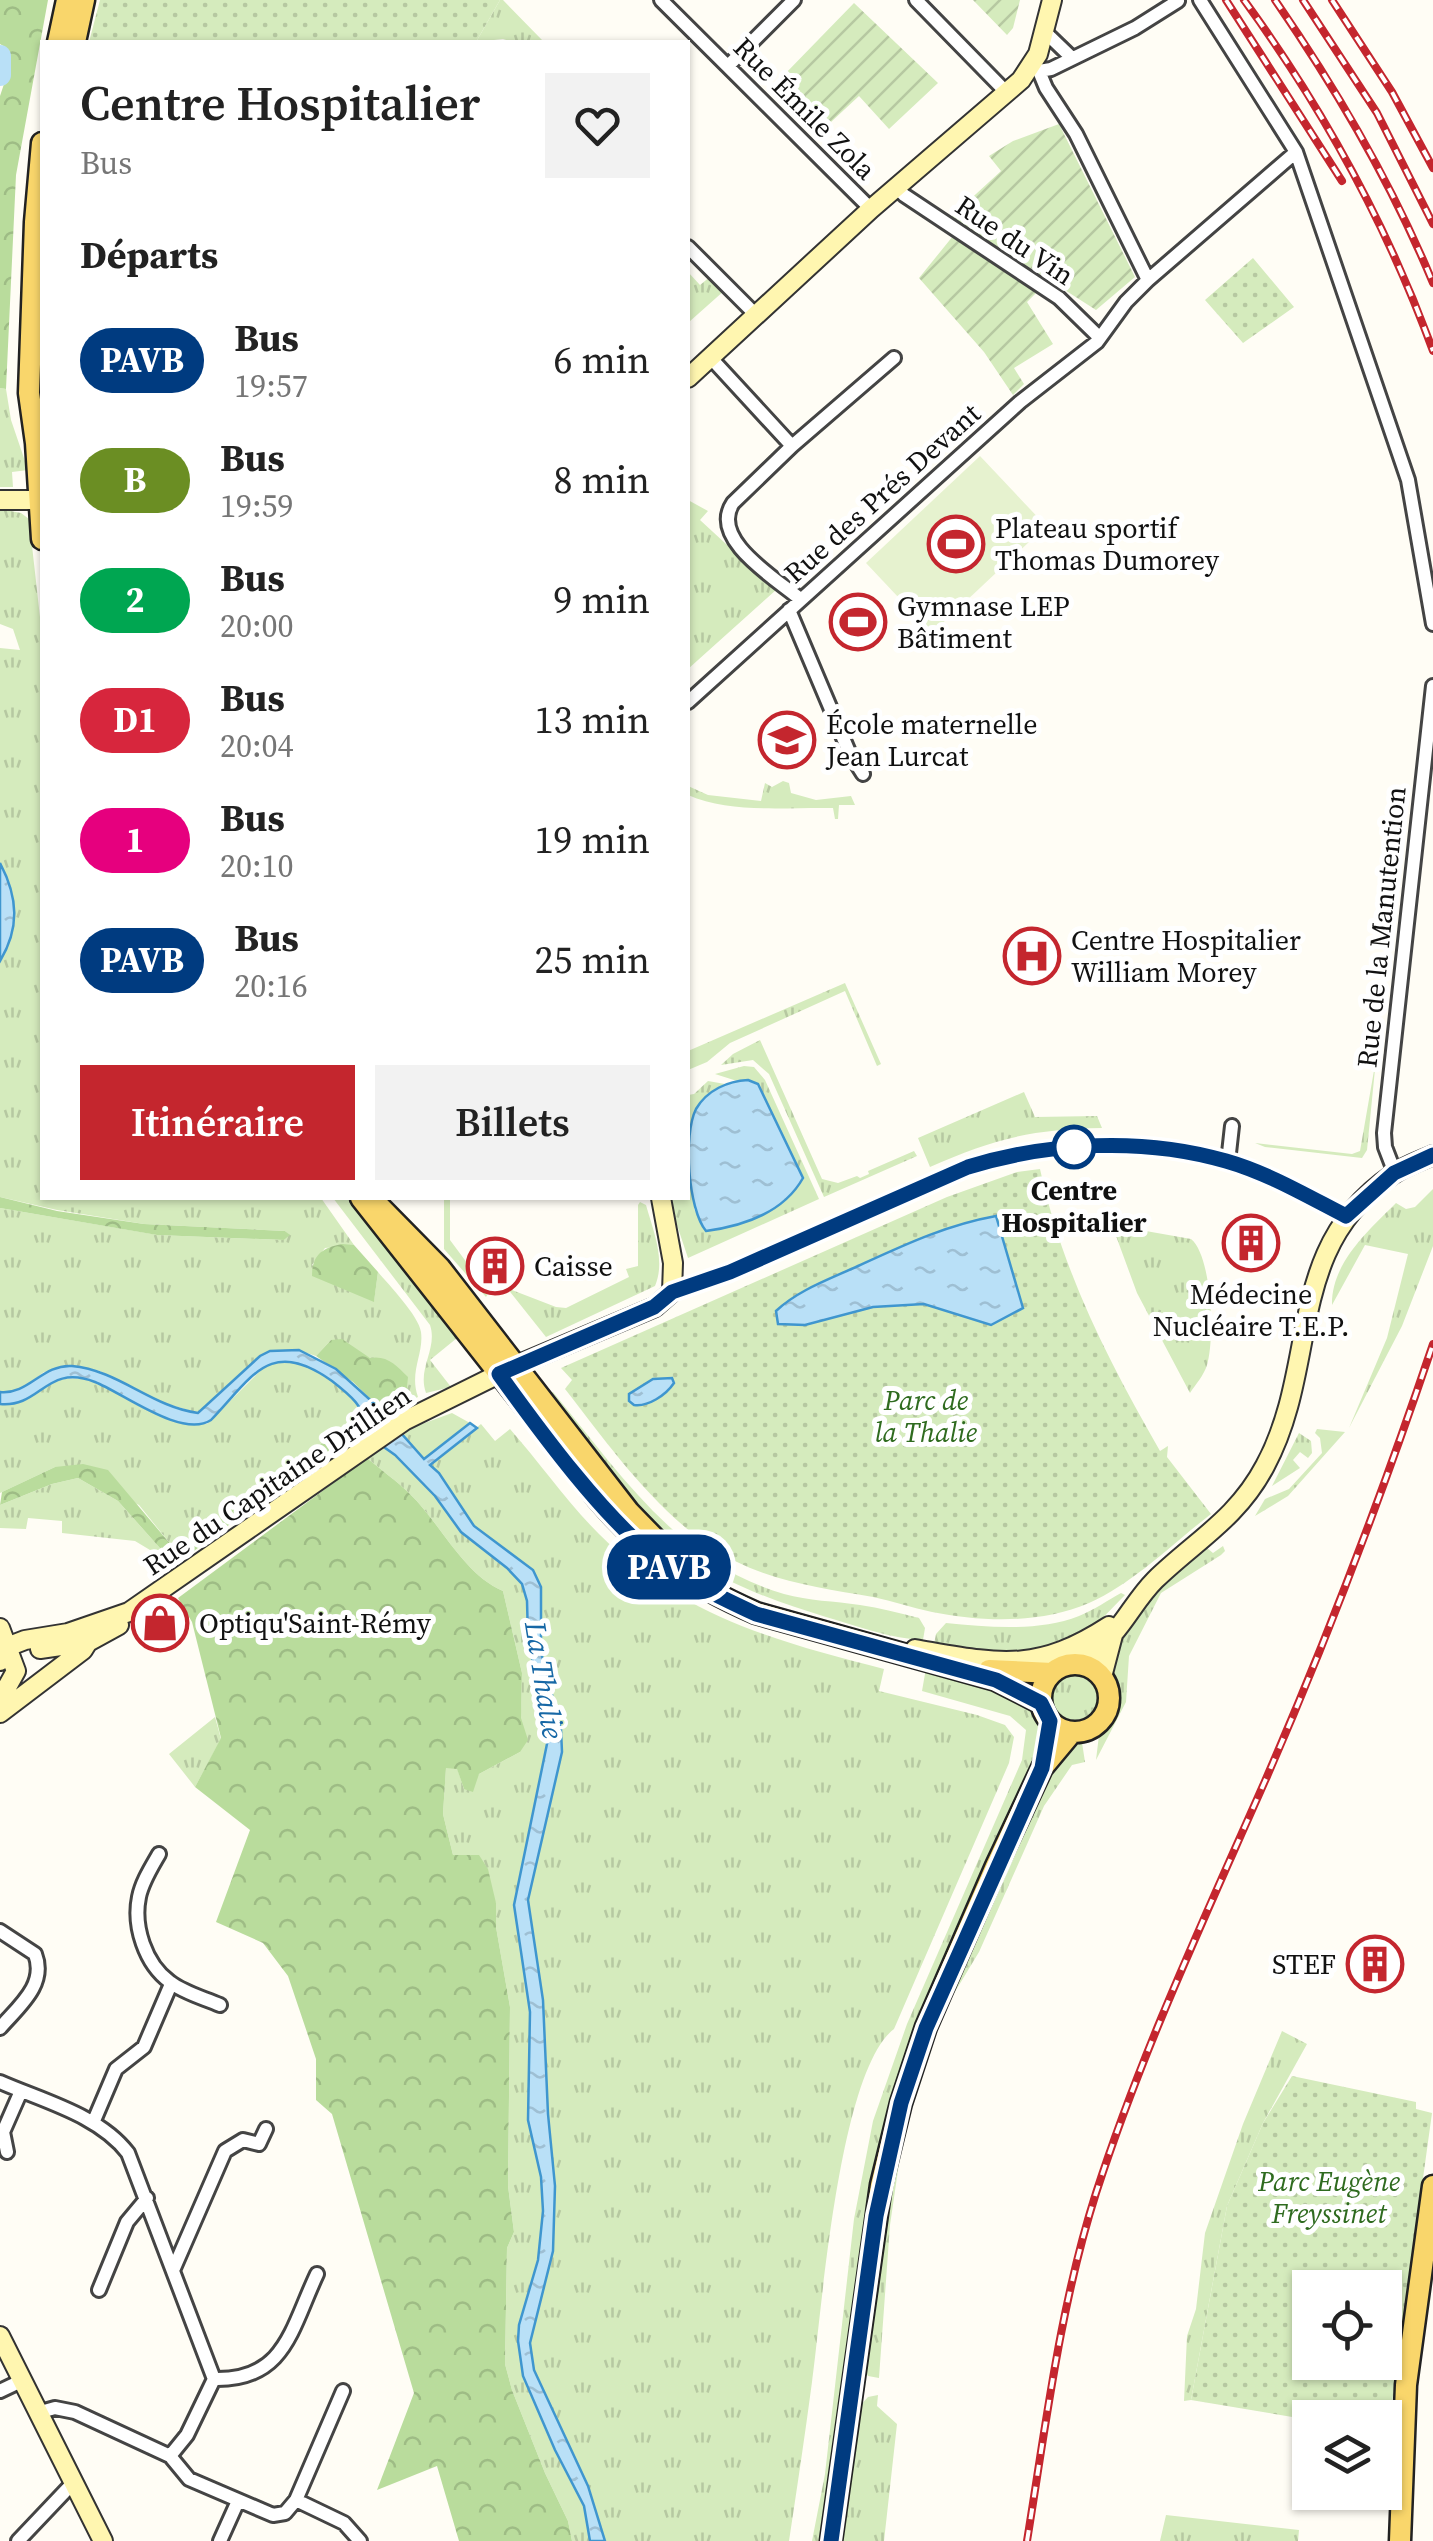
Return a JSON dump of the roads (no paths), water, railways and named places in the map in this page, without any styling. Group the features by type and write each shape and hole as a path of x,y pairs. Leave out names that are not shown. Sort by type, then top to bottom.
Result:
{"main road":[{"path":"58,40 67,0"},
{"path":"75,40 84,0"},
{"path":"690,376 871,209 1036,68 1052,0"},
{"path":"40,163 28,393 40,489"},
{"path":"0,500 40,500"},
{"path":"1102,1677 1113,1635 1126,1614 1157,1578 1228,1517 1263,1470 1292,1398 1313,1285 1346,1216 1394,1173 1433,1155"},
{"path":"367,1200 440,1268 608,1511 663,1564 756,1614 996,1680 1072,1732"},
{"name":"Rue du Capitaine Drillien","path":"129,1612 404,1421 507,1370 654,1307 672,1292 673,1263 661,1200"},
{"path":"507,1370 628,1512 675,1558 743,1598 990,1670 1052,1673"},
{"path":"2,1651 88,1642 120,1624 129,1612"},
{"path":"2,1651 26,1640 68,1633 129,1612"},
{"path":"910,1648 984,1662 1027,1662 1082,1643 1126,1614"},
{"path":"0,1628 2,1651 16,1671 0,1700"},
{"path":"1078,1664 1113,1635"},
{"path":"0,1713 83,1650 88,1642"},
{"path":"831,2541 876,2216 901,2103 926,2028 1042,1768 1072,1732 1089,1729 1104,1715 1109,1696 1102,1677 1092,1668 1069,1664 1052,1673 1043,1687 1046,1712 1042,1768"},
{"path":"1400,2541 1406,2385 1433,2186"},
{"path":"0,2336 103,2541"}],"street":[{"name":"Rue Émile Zola","path":"661,0 871,209"},
{"path":"728,66 794,0"},
{"path":"916,0 1007,93"},
{"path":"1200,0 1296,152 1408,480 1433,624"},
{"path":"1148,280 1076,134 1036,68 1072,58 1133,29 1178,1"},
{"path":"1044,30 1072,58"},
{"name":"Rue des Prés Devant","path":"690,700 1020,402 1059,375 1100,338 1148,280 1296,152"},
{"name":"Rue du Vin","path":"898,188 1060,298 1100,338"},
{"path":"690,249 755,314"},
{"path":"710,357 792,446"},
{"path":"800,600 733,541 726,528 726,514 792,446 894,358"},
{"path":"789,610 849,752 863,774"},
{"name":"Rue de la Manutention","path":"1394,1173 1384,1139 1433,686"},
{"path":"1232,1126 1228,1162 1272,1178 1346,1216"},
{"path":"159,1854 139,1897 138,1922 150,1960 171,1984 220,2006"},
{"path":"0,1931 35,1954 39,1969 34,1986 0,2028"},
{"path":"93,2123 116,2069 144,2046 171,1984"},
{"path":"0,2082 93,2123 120,2142 128,2153 214,2379 187,2436 170,2456"},
{"path":"7,2152 3,2132 21,2091"},
{"path":"174,2268 225,2151 242,2140 259,2144 266,2128"},
{"path":"98,2290 128,2222 147,2198"},
{"path":"214,2379 257,2374 275,2360 316,2274"},
{"path":"0,2391 21,2381"},
{"path":"37,2413 56,2408 75,2412 170,2456 189,2479 280,2515 296,2500 343,2391"},
{"path":"18,2541 72,2484"},
{"path":"296,2500 344,2522 360,2541"},
{"path":"220,2541 238,2501"}],"water":[{"path":"0,863 13,900 14,924 0,961"},
{"path":"748,1080 758,1084 803,1178 774,1208 734,1225 706,1231 691,1190 692,1121 701,1102 733,1082"},
{"path":"996,1216 1023,1308 991,1325 924,1304 873,1307 805,1325 778,1324 776,1311 815,1286 926,1236"},
{"path":"299,1350 336,1369 388,1416 368,1430 360,1408 345,1391 311,1368 293,1362 278,1362 264,1368 211,1420 199,1424 169,1419 79,1378 65,1378 25,1400 0,1404 0,1392 19,1389 52,1370 72,1366 105,1374 165,1404 198,1413 260,1356 270,1351"},
{"path":"672,1378 674,1383 656,1399 639,1405 629,1401 629,1394 653,1379"},
{"path":"470,1423 477,1428 430,1465 474,1526 533,1570 541,1587 541,1652 561,1730 562,1752 528,1900 543,2000 555,2186 553,2251 530,2343 534,2370 588,2486 605,2541 590,2541 584,2506 523,2376 518,2341 538,2260 543,2211 541,2177 528,2120 530,2012 514,1905 548,1739 528,1638 527,1601 522,1584 461,1532 435,1496 381,1445 400,1432 424,1459"}],"waterway":[{"name":"La Thalie","path":"0,56 0,75"}],"railway":[{"path":"1226,0 1342,181"},
{"path":"1244,0 1300,82 1350,168 1395,258 1433,351"},
{"path":"1275,0 1361,137 1433,283"},
{"path":"1303,0 1377,113 1433,224"},
{"path":"1332,0 1392,92 1433,168"},
{"path":"1027,2541 1063,2322 1096,2193 1154,2036 1333,1618 1433,1344"}],"place":[{"name":"Plateau sportif Thomas Dumorey","path":"956,544"},
{"name":"Gymnase LEP Bâtiment","path":"858,622"},
{"name":"École maternelle Jean Lurcat","path":"787,740"},
{"name":"Centre Hospitalier William Morey","path":"1032,956"},
{"name":"Centre Hospitalier","path":"1074,1147"},
{"name":"Médecine Nucléaire T.E.P.","path":"1251,1243"},
{"name":"Caisse","path":"495,1266"},
{"name":"Optiqu'Saint-Rémy","path":"160,1623"},
{"name":"STEF","path":"1375,1964"}],"park label":[{"name":"Parc de la Thalie","path":"926,1416"},
{"name":"Parc Eugène Freyssinet","path":"1329,2197"}]}
